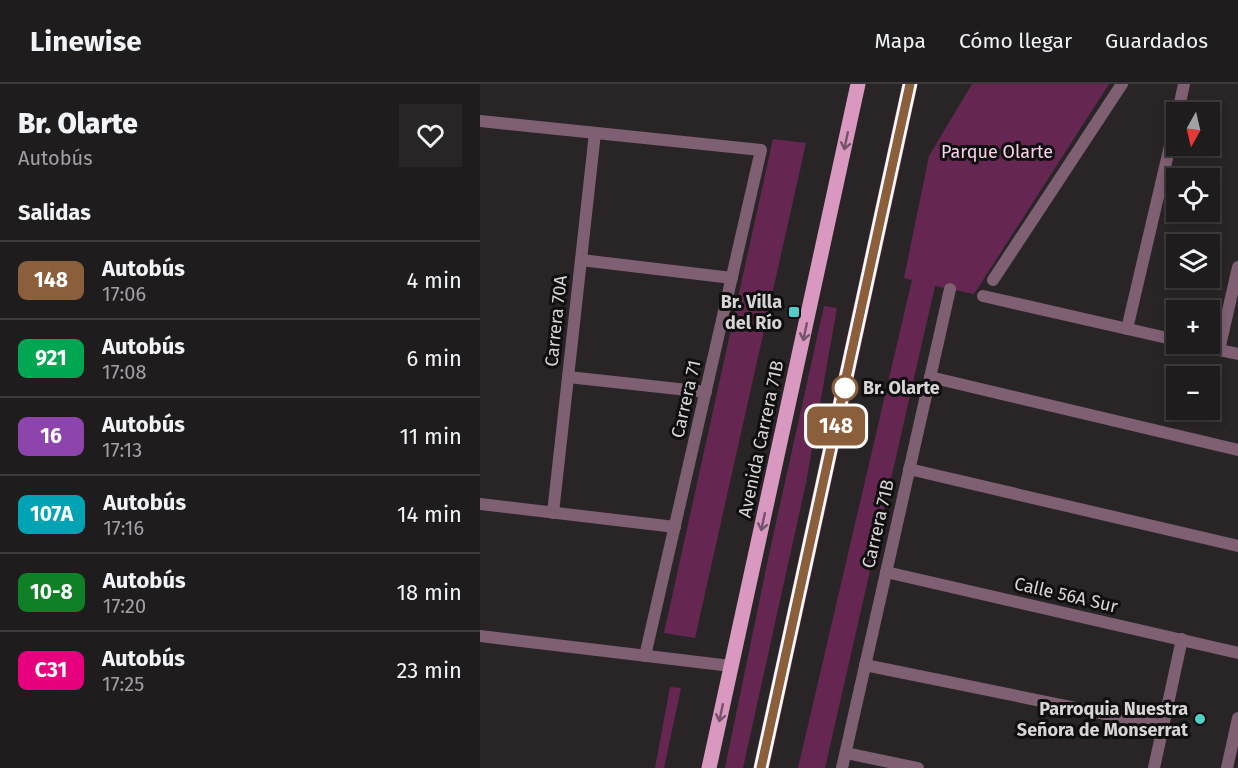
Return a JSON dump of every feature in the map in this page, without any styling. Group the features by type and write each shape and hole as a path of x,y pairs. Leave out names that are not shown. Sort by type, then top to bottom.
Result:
{"main road":[{"name":"Avenida Carrera 71B","path":"709,768 858,84"},
{"path":"761,768 910,84"}],"street":[{"path":"993,280 1122,84"},
{"path":"1180,102 1184,84"},
{"path":"480,121 595,133"},
{"name":"Carrera 71","path":"595,133 761,150 645,656"},
{"name":"Carrera 70A","path":"553,513 595,133"},
{"path":"1127,329 1168,156"},
{"path":"581,260 732,278"},
{"path":"1220,346 1238,267"},
{"name":"Carrera 71B","path":"842,768 950,289"},
{"path":"983,296 1166,338"},
{"path":"1220,350 1238,354"},
{"path":"568,377 706,392"},
{"path":"930,377 1238,450"},
{"path":"909,469 1238,546"},
{"path":"480,504 675,527"},
{"name":"Calle 56A Sur","path":"886,572 1238,653"},
{"path":"480,636 731,666"},
{"path":"1154,768 1182,639"},
{"path":"865,665 1164,726"},
{"path":"1227,768 1238,718"},
{"path":"846,753 918,768"}],"green space":[{"name":"Parque Olarte","path":"972,84 1109,84 974,294 935,286 825,768 798,768 912,280 904,278 929,156"},
{"path":"773,139 806,143 695,638 664,633"},
{"path":"824,306 837,308 806,483 743,768 725,768 768,559"},
{"path":"670,687 681,688 664,768 655,768"}],"bus line":[{"name":"148","path":"761,768 910,84"}],"place":[{"name":"Br. Villa del Río","path":"794,312"},
{"name":"Br. Olarte","path":"845,388"},
{"name":"Parroquia Nuestra Señora de Monserrat","path":"1200,719"}]}
